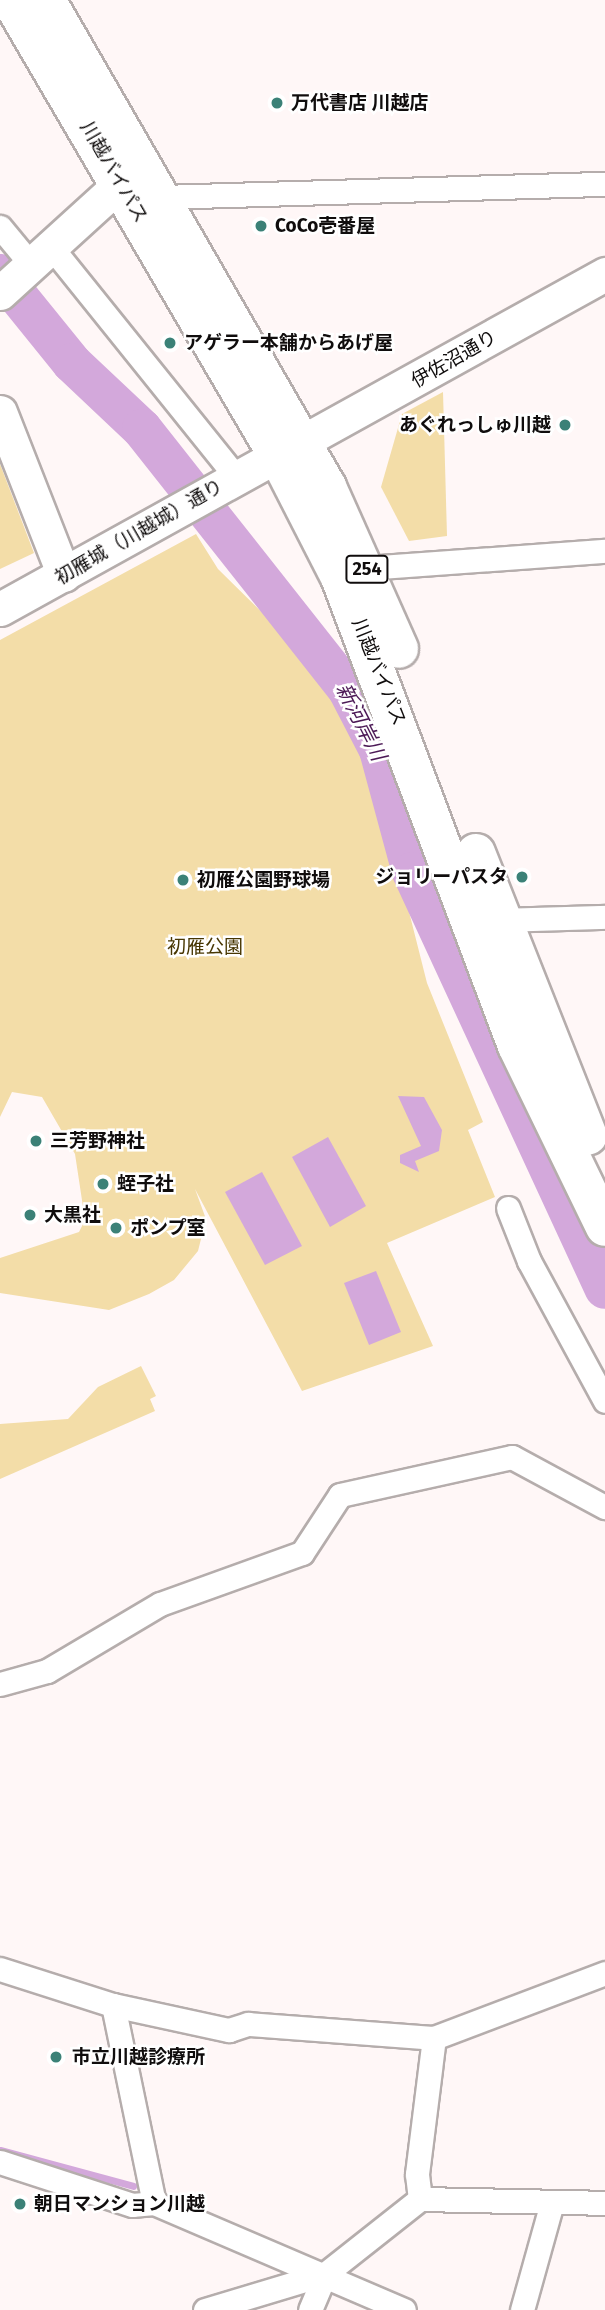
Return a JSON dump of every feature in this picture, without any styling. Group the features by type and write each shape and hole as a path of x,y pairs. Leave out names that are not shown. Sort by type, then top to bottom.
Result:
{"highway":[{"name":"川越バイパス","path":"11,0 121,183 366,568 605,1177"},
{"name":"川越バイパス","path":"46,0 161,197 290,450 373,654 517,1045 605,1227"}],"street":[{"path":"0,293 39,252 121,183"},
{"path":"161,197 605,184"},
{"path":"0,228 39,252 228,481"},
{"name":"伊佐沼通り","path":"290,450 605,274"},
{"path":"0,412 64,575"},
{"name":"初雁城（川越城）通り","path":"0,609 228,481 290,450"},
{"path":"366,568 605,551"},
{"path":"502,920 605,917"},
{"path":"508,1208 529,1261 605,1401"},
{"path":"0,1684 47,1671 160,1604 302,1553 340,1495 512,1457 605,1507"},
{"path":"0,1969 113,2005 229,2030 248,2024 434,2038 605,1973"},
{"path":"113,2005 154,2203"},
{"path":"420,2199 417,2174 434,2038"},
{"path":"0,2162 132,2204 154,2203 404,2310"},
{"path":"205,2310 325,2274 420,2199 551,2206 605,2203"},
{"path":"522,2310 551,2206"},
{"path":"310,2310 325,2274"}],"green space":[{"path":"443,392 447,536 409,541 381,487 402,414"},
{"path":"0,464 34,553 0,569"},
{"name":"初雁公園","path":"196,534 218,569 292,642 351,718 375,777 427,983 483,1122 468,1130 495,1197 387,1243 433,1346 302,1391 195,1189 206,1219 198,1251 174,1280 149,1294 109,1310 0,1293 0,1258 79,1232 85,1220 75,1154 42,1097 12,1092 0,1117 0,640"},
{"path":"141,1366 156,1396 150,1399 155,1411 0,1479 0,1424 68,1419 98,1387"}],"shaded area":[{"path":"398,1096 424,1097 442,1130 439,1151 415,1161 419,1172 400,1163 400,1155 421,1146"},
{"path":"328,1137 366,1206 330,1227 292,1157"},
{"path":"262,1172 302,1246 265,1265 225,1192"},
{"path":"376,1271 401,1332 369,1345 344,1283"}],"waterway":[{"name":"新河岸川","path":"0,274 72,363 142,429 348,690 379,750 412,872 605,1289"},
{"path":"0,2150 133,2186"}],"place":[{"name":"万代書店 川越店","path":"277,103"},
{"name":"CoCo壱番屋","path":"261,226"},
{"name":"アゲラー本舗からあげ屋","path":"170,343"},
{"name":"あぐれっしゅ川越","path":"565,425"},
{"name":"ジョリーパスタ","path":"522,877"},
{"name":"初雁公園野球場","path":"183,880"},
{"name":"三芳野神社","path":"36,1141"},
{"name":"蛭子社","path":"103,1184"},
{"name":"大黒社","path":"30,1215"},
{"name":"ポンプ室","path":"116,1228"},
{"name":"市立川越診療所","path":"56,2057"},
{"name":"朝日マンション川越","path":"20,2204"}]}
